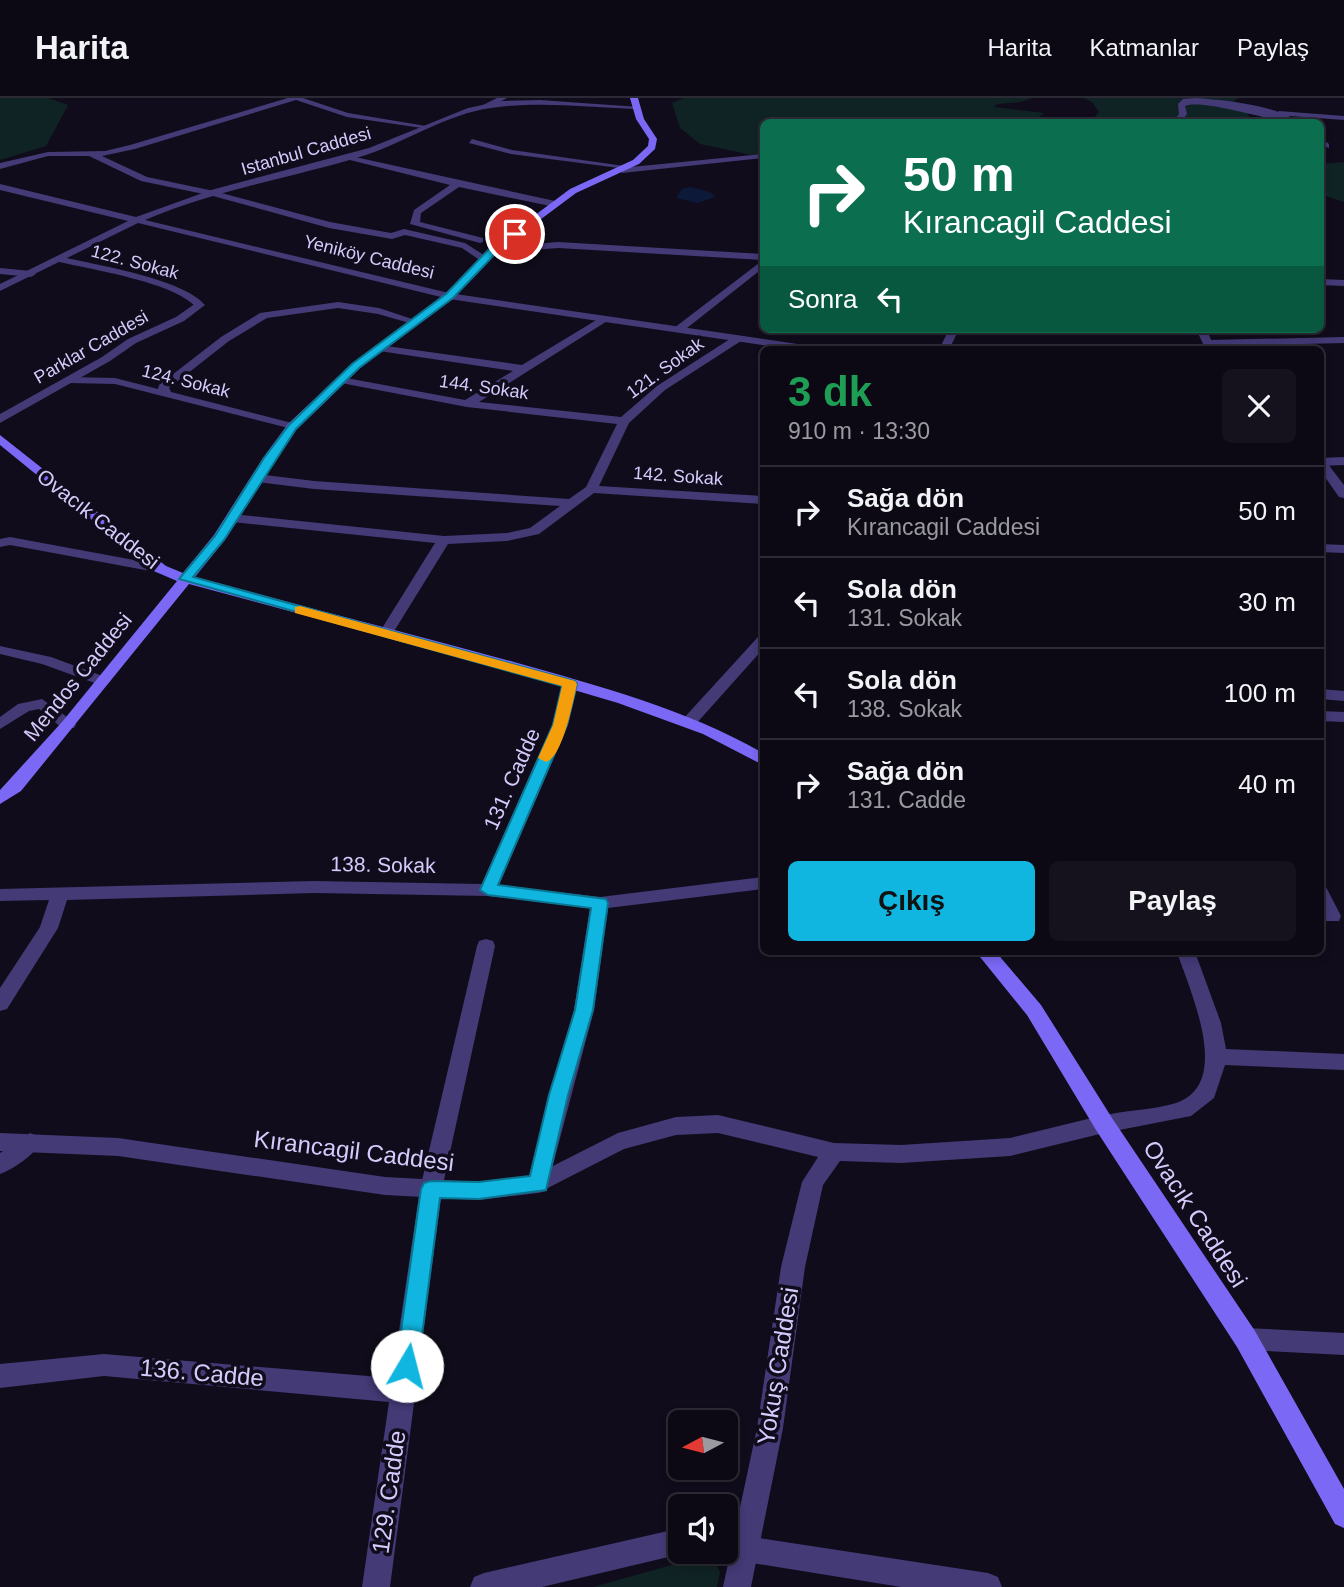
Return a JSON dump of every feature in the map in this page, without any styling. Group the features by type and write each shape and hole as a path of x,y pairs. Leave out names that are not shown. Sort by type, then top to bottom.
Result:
{"main road":[{"name":"Mendos Caddesi","path":"0,799 15,787 68,725 220,537 292,427 379,348 450,296 494,250 573,191 625,169 645,155 652,146 653,139 634,102"},
{"name":"Ovacık Caddesi","path":"0,439 161,569 185,579 386,632 667,712 731,740 760,758"},
{"name":"Ovacık Caddesi","path":"988,955 1034,1010 1104,1124 1246,1339 1344,1514"}],"street":[{"path":"0,166 48,154 92,154 132,147 296,98 346,115 422,126"},
{"path":"485,106 502,98"},
{"path":"1179,119 1183,114 1181,106 1192,99 1279,113 1344,118"},
{"name":"Istanbul Caddesi","path":"0,288 162,209 349,157 387,144 422,126 485,106 508,103 634,102"},
{"path":"1279,113 1290,119"},
{"path":"472,141 511,152 625,169 760,156"},
{"path":"92,154 144,179 214,194 329,225 391,236 404,232 465,246 484,260"},
{"path":"349,157 457,184 555,204"},
{"path":"457,184 417,212 415,224 480,240"},
{"name":"Yeniköy Caddesi","path":"0,187 450,296 789,346"},
{"path":"494,250 558,245 760,257"},
{"name":"122. Sokak","path":"58,259 168,286 193,298 200,305"},
{"path":"678,330 760,265"},
{"path":"0,271 32,274"},
{"path":"1324,282 1344,283"},
{"path":"165,392 163,387 183,371 225,339 264,315 338,304 413,321"},
{"name":"Parklar Caddesi","path":"0,419 132,341 180,319 200,305"},
{"path":"467,404 607,318"},
{"name":"121. Sokak","path":"232,517 444,540 507,537 534,531 591,489 624,421 661,388 737,339"},
{"path":"1210,346 1344,340"},
{"path":"379,348 525,369"},
{"name":"124. Sokak","path":"69,380 115,382 165,392 292,427"},
{"name":"144. Sokak","path":"341,380 467,404 624,421"},
{"path":"1324,462 1344,461"},
{"path":"1324,467 1344,494"},
{"path":"257,478 314,485 575,503"},
{"name":"142. Sokak","path":"591,489 760,500"},
{"path":"386,632 444,540"},
{"path":"0,543 10,541 161,569"},
{"path":"1324,548 1344,549"},
{"path":"690,722 760,643"},
{"path":"0,650 46,660 103,681"},
{"name":"131. Cadde","path":"488,890 560,725 570,684"},
{"path":"1324,694 1344,696"},
{"path":"0,724 24,706 42,704 68,725"},
{"path":"1324,716 1344,717"},
{"name":"138. Sokak","path":"0,895 314,887 488,890 600,903 760,883"},
{"path":"0,1004 49,929 60,894"},
{"path":"1324,899 1332,916"},
{"path":"538,1184 559,1095 584,1010 600,903"},
{"name":"129. Cadde","path":"376,1587 431,1189 486,946"},
{"path":"1187,955 1211,1023 1217,1057 1344,1062"},
{"name":"Kırancagil Caddesi","path":"0,1142 118,1147 385,1186 479,1191 538,1184 618,1142 676,1126 719,1124 834,1152 901,1154 1010,1147 1104,1124 1184,1110 1207,1092 1217,1057"},
{"path":"0,1165 30,1142"},
{"name":"Yokuş Caddesi","path":"738,1539 770,1428 793,1268 813,1182 834,1152"},
{"path":"1246,1339 1344,1344"},
{"name":"136. Cadde","path":"0,1376 104,1365 403,1391"},
{"path":"484,1587 668,1544"},
{"path":"738,1546 988,1587"},
{"name":"Yokuş Caddesi","path":"736,1564 737,1587"}],"green space":[{"path":"0,98 48,98 68,105 46,146 0,160"},
{"path":"684,98 1032,98 997,104 994,107 1044,113 1037,119 760,119 760,157 700,144 680,128 672,103"},
{"path":"1083,98 1238,98 1230,104 1247,112 1250,119 1093,119 1099,112 1092,102"},
{"path":"1344,162 1344,202 1324,195 1324,164"},
{"path":"675,1564 716,1564 720,1572 717,1587 593,1587"}],"water":[{"path":"690,187 710,192 715,197 698,203 676,198 682,189"}],"slow traffic":[{"path":"300,610 570,684 560,725 546,758"}],"route":[{"path":"407,1366 431,1189 479,1191 538,1184 559,1095 584,1010 600,903 488,890 560,725 570,684 468,654 185,579 220,537 269,458 292,427 356,366 450,296 494,250 515,234"}]}
